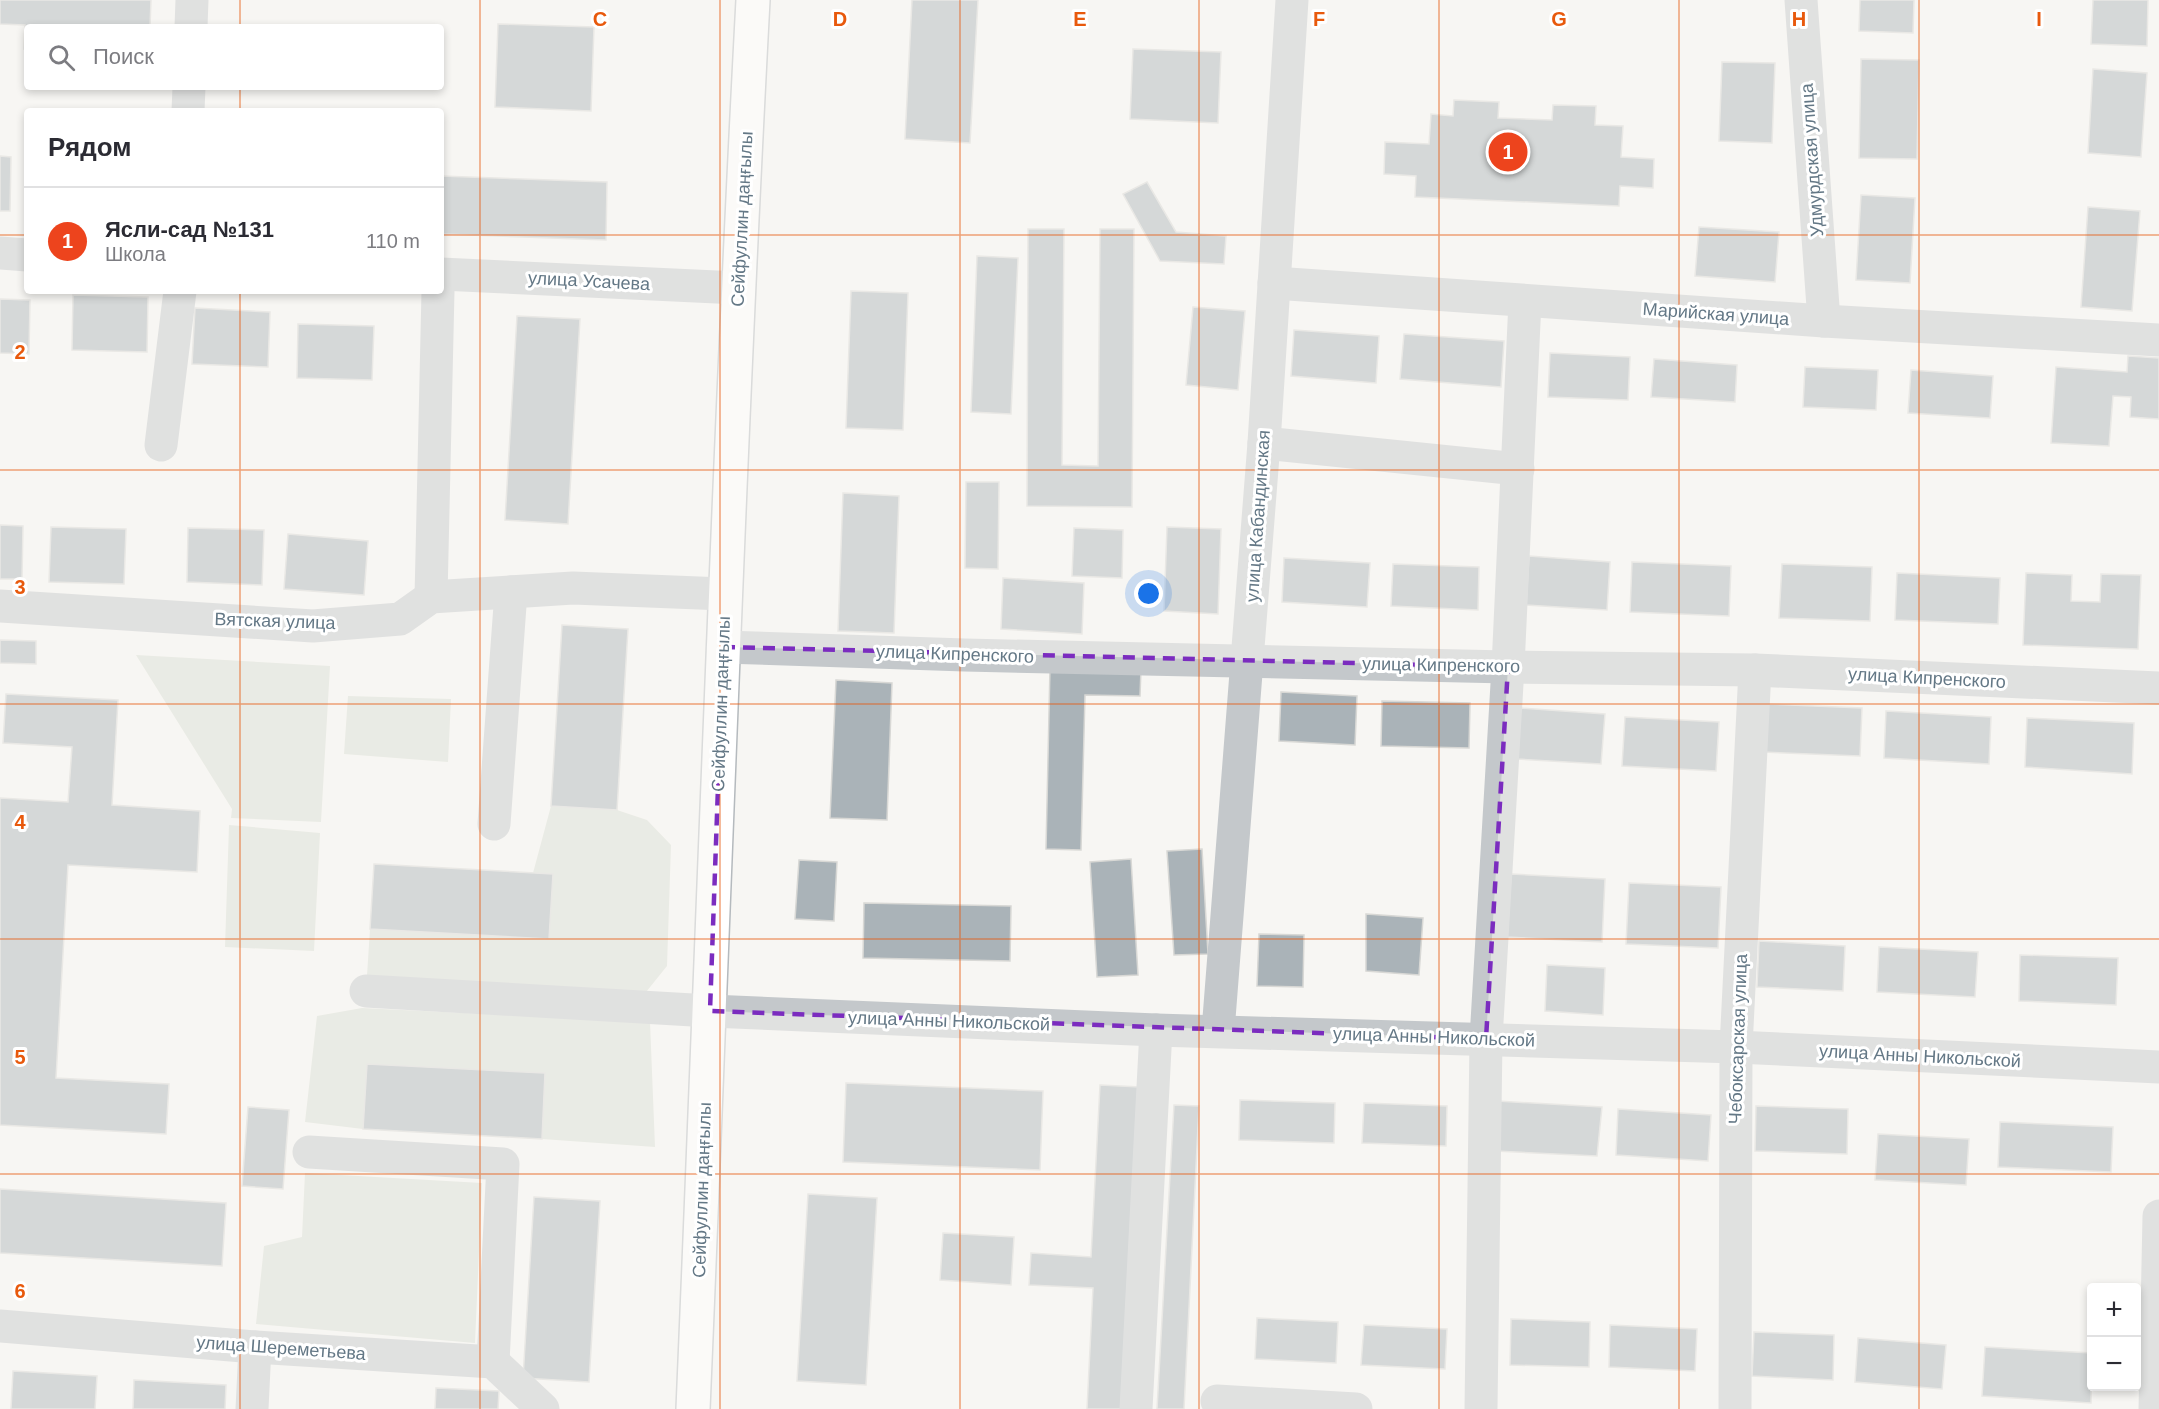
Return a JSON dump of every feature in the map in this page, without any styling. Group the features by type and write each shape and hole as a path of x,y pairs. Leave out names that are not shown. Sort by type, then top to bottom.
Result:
{"main road":[{"name":"Сейфуллин даңғылы","path":"693,1409 710,1011 724,594 753,0"}],"street":[{"path":"191,24 192,0"},
{"name":"улица Кабандинская","path":"1218,1031 1264,442 1292,0"},
{"name":"Удмурдская улица","path":"1801,0 1824,321"},
{"path":"188,108 189,90"},
{"path":"0,253 24,255"},
{"name":"улица Усачева","path":"444,274 738,288"},
{"name":"Марийская улица","path":"1274,283 1824,321 2159,340"},
{"path":"161,446 180,294"},
{"path":"438,294 431,597 573,588 724,594"},
{"path":"1481,1409 1486,1039 1508,667 1525,301"},
{"path":"1264,442 1518,469"},
{"path":"494,824 512,592"},
{"name":"Вятская улица","path":"0,606 314,626 400,619 431,597"},
{"name":"улица Кипренского","path":"723,647 965,655 1755,670 2159,688"},
{"name":"Чебоксарская улица","path":"1735,1409 1736,1047 1755,670"},
{"name":"улица Анны Никольской","path":"366,991 710,1011 1156,1030 1736,1047 2159,1067"},
{"path":"1136,1409 1156,1030"},
{"path":"309,1152 503,1164 493,1362 543,1409"},
{"path":"2155,1409 2159,1216"},
{"name":"улица Шереметьева","path":"0,1326 255,1347 493,1362"},
{"path":"252,1409 255,1347"},
{"path":"1217,1401 1356,1409"}],"highlighted area":[{"path":"723,647 1508,667 1486,1039 710,1011"}],"shaded area":[{"path":"136,655 330,666 321,822 231,818 232,809"},
{"path":"348,696 451,699 448,762 344,754"},
{"path":"551,806 617,810 647,820 671,845 667,966 634,1007 366,991 370,929 549,939 553,875 533,873"},
{"path":"229,825 320,833 314,951 225,947"},
{"path":"362,1008 650,1022 655,1147 542,1139 545,1073 367,1064 363,1129 305,1122 317,1016"},
{"path":"305,1173 482,1183 475,1343 256,1324 264,1246 302,1237"}],"building":[{"path":"0,0 151,0 150,24 0,24"},
{"path":"912,0 978,0 970,143 905,139"},
{"path":"1860,0 1914,0 1913,33 1859,31"},
{"path":"2093,0 2148,0 2147,46 2091,44"},
{"path":"498,24 594,27 591,111 495,107"},
{"path":"1133,49 1221,52 1218,123 1130,119"},
{"path":"1861,59 1919,60 1917,159 1859,158"},
{"path":"1722,62 1775,63 1772,143 1719,141"},
{"path":"2093,69 2147,73 2141,157 2088,153"},
{"path":"1454,100 1499,102 1498,118 1552,120 1553,105 1596,106 1595,125 1623,126 1621,157 1654,159 1653,188 1620,186 1619,206 1415,197 1416,176 1384,174 1385,142 1429,144 1431,114 1453,116"},
{"path":"0,156 11,157 10,211 0,211"},
{"path":"444,176 607,182 606,240 444,234"},
{"path":"1147,182 1176,232 1226,236 1224,264 1160,261 1123,194"},
{"path":"1861,195 1915,198 1910,283 1856,280"},
{"path":"2088,207 2140,211 2132,311 2081,307"},
{"path":"1699,227 1779,232 1775,282 1695,276"},
{"path":"1028,229 1064,229 1062,465 1098,466 1100,229 1134,229 1132,507 1027,506"},
{"path":"977,256 1018,258 1011,414 971,412"},
{"path":"851,291 908,293 903,430 846,428"},
{"path":"73,295 148,297 147,352 72,350"},
{"path":"0,299 30,300 29,354 0,353"},
{"path":"1193,307 1245,311 1238,390 1186,385"},
{"path":"195,308 270,312 268,367 192,364"},
{"path":"517,316 580,319 568,524 505,520"},
{"path":"298,324 374,326 372,380 297,378"},
{"path":"1294,330 1379,336 1376,383 1291,376"},
{"path":"1404,334 1504,341 1501,387 1400,379"},
{"path":"1550,353 1630,357 1628,400 1548,397"},
{"path":"2128,356 2159,358 2159,419 2130,417 2131,397 2113,396 2109,446 2051,443 2056,367 2127,372"},
{"path":"1654,359 1737,365 1735,402 1651,397"},
{"path":"1805,367 1878,370 1876,410 1803,407"},
{"path":"1911,370 1993,376 1990,418 1908,413"},
{"path":"966,482 999,482 998,569 965,568"},
{"path":"843,493 899,496 894,633 838,631"},
{"path":"0,525 23,526 22,579 0,579"},
{"path":"51,527 126,529 124,584 49,582"},
{"path":"1167,527 1221,529 1218,614 1164,611"},
{"path":"188,528 264,530 262,585 187,582"},
{"path":"1074,528 1123,530 1122,578 1072,576"},
{"path":"288,534 368,541 364,595 284,589"},
{"path":"1529,556 1610,562 1607,610 1526,605"},
{"path":"1284,558 1370,563 1367,607 1282,602"},
{"path":"1632,562 1731,566 1729,616 1630,612"},
{"path":"1393,564 1479,567 1478,610 1391,606"},
{"path":"1782,564 1872,567 1870,621 1779,618"},
{"path":"1897,573 2000,578 1998,624 1895,620"},
{"path":"2026,573 2072,575 2071,601 2100,602 2101,574 2141,575 2138,649 2023,645"},
{"path":"1003,578 1084,583 1082,634 1001,629"},
{"path":"562,625 628,629 617,810 551,806"},
{"path":"0,640 36,641 36,664 0,663"},
{"path":"1050,667 1141,669 1140,696 1085,695 1081,850 1046,849"},
{"path":"836,680 892,683 887,820 830,818"},
{"path":"1281,692 1357,696 1355,745 1279,741"},
{"path":"6,694 118,700 112,805 200,811 197,872 68,865 56,1078 169,1084 166,1134 0,1125 0,798 68,802 72,747 3,743"},
{"path":"1382,701 1470,703 1469,748 1381,746"},
{"path":"1765,704 1862,708 1860,756 1762,752"},
{"path":"1520,708 1605,714 1601,764 1517,759"},
{"path":"1886,711 1991,717 1989,764 1884,758"},
{"path":"1625,717 1719,722 1716,771 1622,766"},
{"path":"2027,718 2134,723 2132,774 2025,767"},
{"path":"1202,849 1208,954 1174,955 1167,851"},
{"path":"1131,859 1138,975 1097,977 1090,862"},
{"path":"799,860 837,862 834,921 795,919"},
{"path":"374,864 553,874 549,939 370,929"},
{"path":"1511,874 1605,879 1602,942 1507,937"},
{"path":"1629,883 1721,887 1718,948 1626,944"},
{"path":"864,903 1011,906 1010,961 863,958"},
{"path":"1366,914 1423,918 1419,975 1366,971"},
{"path":"1259,934 1304,935 1303,987 1257,986"},
{"path":"1759,941 1845,946 1843,991 1757,987"},
{"path":"1879,947 1978,952 1975,997 1877,992"},
{"path":"2020,955 2118,958 2116,1005 2019,1001"},
{"path":"1547,965 1605,968 1603,1015 1545,1011"},
{"path":"367,1064 545,1073 542,1139 363,1129"},
{"path":"846,1083 1043,1091 1040,1170 843,1162"},
{"path":"1100,1085 1140,1087 1122,1409 1087,1409 1093,1288 1029,1285 1031,1253 1091,1257"},
{"path":"1240,1100 1335,1103 1334,1143 1239,1140"},
{"path":"1497,1101 1602,1107 1597,1156 1495,1151"},
{"path":"1364,1103 1447,1106 1446,1146 1362,1143"},
{"path":"1174,1105 1199,1106 1184,1409 1157,1409"},
{"path":"1756,1106 1848,1109 1847,1154 1755,1151"},
{"path":"248,1107 289,1110 283,1189 242,1186"},
{"path":"1618,1109 1711,1115 1708,1161 1616,1155"},
{"path":"2000,1122 2113,1127 2111,1172 1998,1167"},
{"path":"1878,1134 1969,1139 1966,1185 1875,1180"},
{"path":"0,1189 226,1203 222,1266 0,1253"},
{"path":"808,1194 877,1198 866,1385 797,1381"},
{"path":"534,1197 600,1201 589,1382 523,1378"},
{"path":"943,1233 1014,1237 1011,1285 940,1280"},
{"path":"1257,1318 1338,1322 1336,1363 1255,1359"},
{"path":"1511,1319 1590,1322 1589,1367 1510,1365"},
{"path":"1364,1325 1447,1329 1445,1369 1361,1365"},
{"path":"1610,1325 1697,1329 1695,1371 1609,1367"},
{"path":"1754,1332 1834,1335 1833,1380 1752,1376"},
{"path":"1858,1338 1946,1345 1942,1389 1855,1382"},
{"path":"1985,1347 2087,1353 2087,1391 2091,1391 2091,1403 1982,1396"},
{"path":"13,1371 97,1376 95,1409 11,1409"},
{"path":"134,1380 226,1385 225,1409 133,1409"},
{"path":"436,1388 499,1391 498,1409 435,1409"}],"place":[{"name":"Ясли-сад №131","path":"1508,152"}]}
